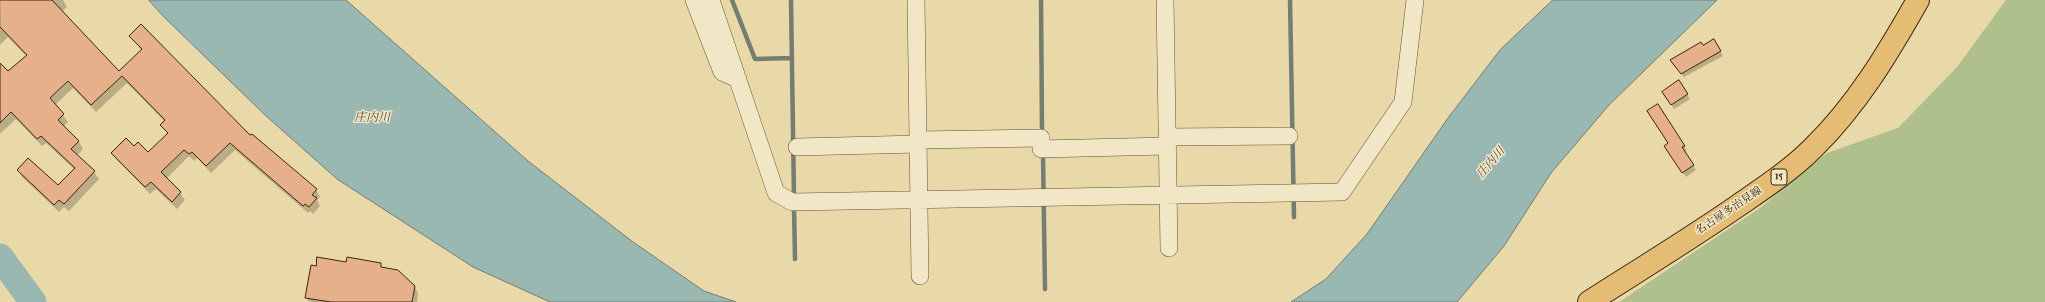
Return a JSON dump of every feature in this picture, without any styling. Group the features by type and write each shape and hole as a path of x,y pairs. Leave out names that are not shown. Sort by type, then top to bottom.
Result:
{"main road":[{"name":"名古屋多治見線","path":"1589,302 1723,216 1785,174 1814,148 1847,111 1876,72 1918,0"}],"street":[{"path":"694,0 722,72 738,79"},
{"path":"711,0 776,193 792,202 1342,192 1403,102 1415,0"},
{"path":"916,0 920,276"},
{"path":"1165,0 1169,248"},
{"path":"798,146 1041,138 1041,149 1288,136"}],"green space":[{"path":"2006,0 2045,0 2045,302 1619,302 1760,208 1827,153 1898,128 1957,67"}],"water":[{"name":"庄内川","path":"149,0 346,0 528,161 633,242 704,291 736,302 550,302 473,267 337,179 265,115 163,16"},
{"name":"庄内川","path":"1553,0 1717,0 1609,105 1551,173 1504,246 1457,302 1291,302 1326,279 1367,234 1448,118 1500,50"}],"building":[{"path":"0,0 52,0 119,71 142,49 129,36 141,24 250,135 252,134 317,189 312,195 317,198 309,207 305,204 303,206 230,143 206,166 192,152 189,154 184,150 161,172 181,192 172,202 151,182 145,187 111,153 126,138 134,146 138,142 148,152 168,133 160,125 165,120 122,76 91,105 68,81 50,98 64,114 58,120 79,141 71,149 95,171 64,204 59,200 54,205 17,170 28,158 58,185 75,168 41,136 37,139 11,112 0,123 0,63 8,71 27,55 0,27"},
{"path":"1714,39 1721,51 1681,74 1670,60 1701,42 1703,45"},
{"path":"1679,80 1688,94 1671,105 1662,92"},
{"path":"1658,104 1685,146 1682,147 1694,165 1682,173 1664,146 1668,143 1647,111"},
{"path":"317,257 346,262 347,257 381,263 381,267 398,270 415,286 412,302 331,302 305,298 311,265 316,266"}],"waterway":[{"path":"732,0 755,59 791,58"},
{"path":"791,0 794,198"},
{"path":"1041,0 1042,131"},
{"path":"1290,0 1294,217"},
{"path":"1043,154 1045,289"},
{"path":"794,206 795,259"},
{"path":"0,257 33,302"}]}
